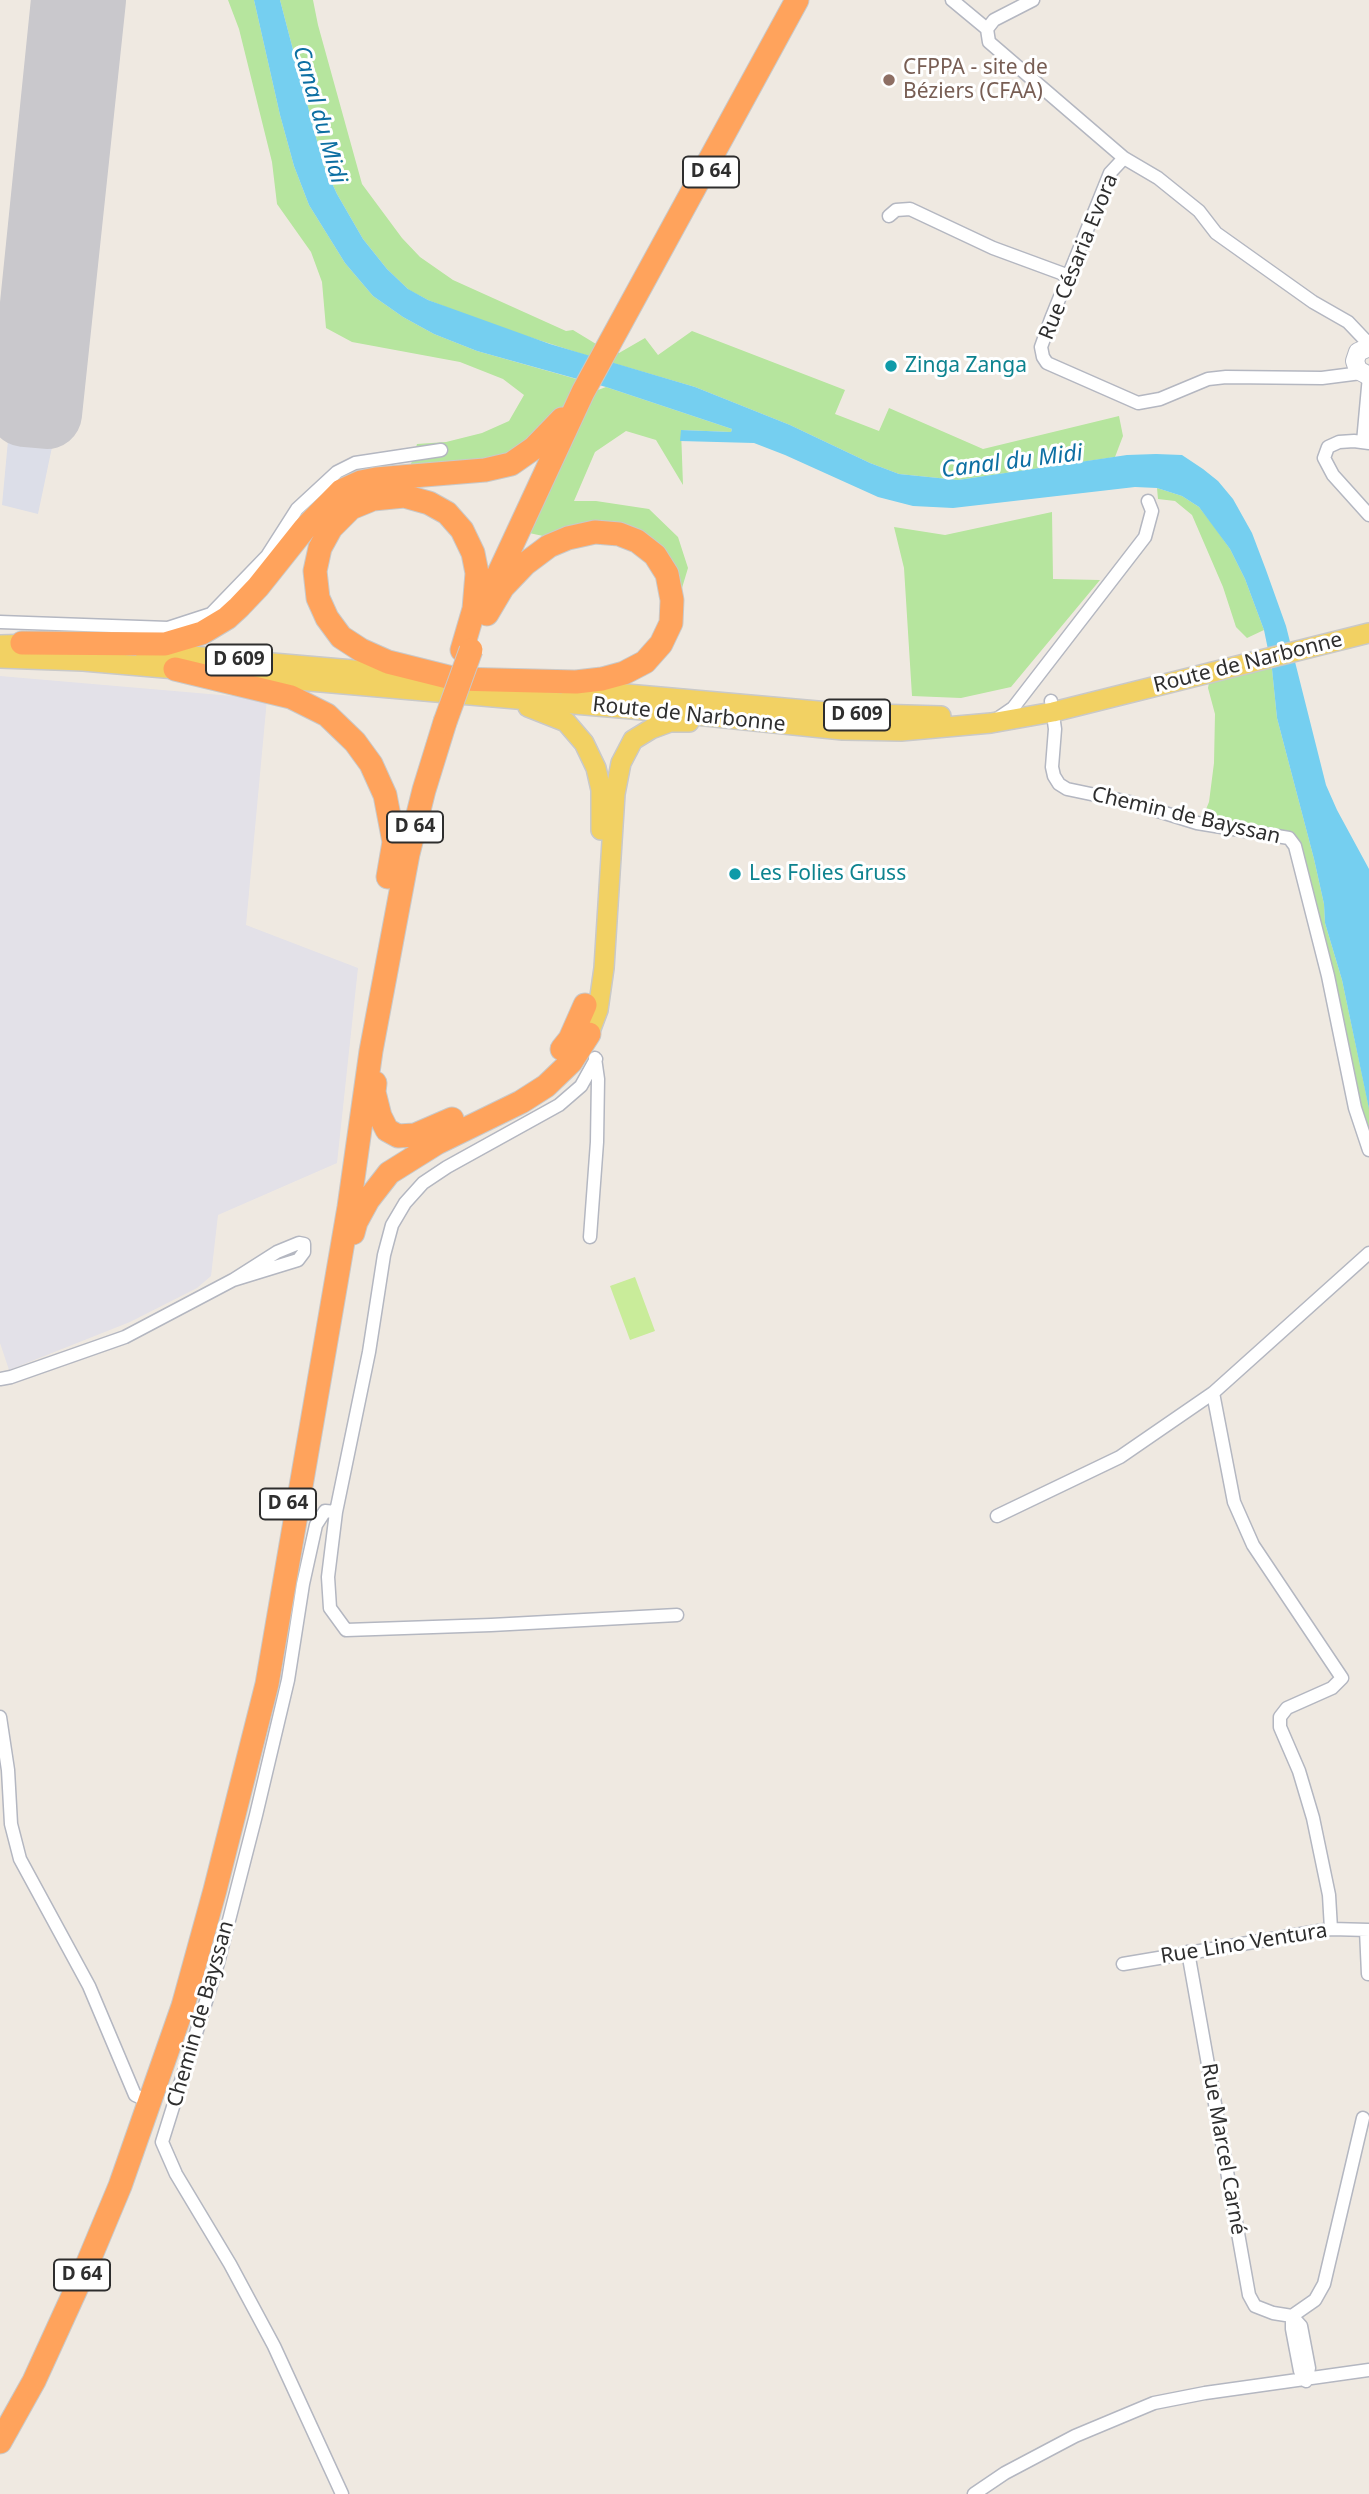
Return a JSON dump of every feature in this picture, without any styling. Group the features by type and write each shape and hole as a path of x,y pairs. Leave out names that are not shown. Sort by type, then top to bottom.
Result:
{"highway":[{"name":"D 64","path":"245,1765 257,1682 344,1189 373,989 411,810 467,650 587,392 797,0"},
{"name":"D 64","path":"614,342 806,0"},
{"name":"D 64","path":"467,650 487,614 587,392"},
{"path":"11,644 165,644 202,634 239,607 305,528 341,491 376,479 485,470 511,464 547,437 587,392"},
{"path":"467,650 477,573 473,553 462,530 447,513 429,503 404,496 373,499 351,508 331,528 320,548 315,571 318,598 327,618 341,637 360,650 388,662 456,679 576,682 602,679 624,673 645,662 661,644 671,623 672,600 667,574 655,555 637,541 619,534 595,532 548,546 524,564 503,587 487,614"},
{"path":"175,669 292,696 327,715 355,742 371,764 385,795 394,842 378,931 373,989"},
{"name":"D 64","path":"0,2442 34,2381 120,2186 183,2006 200,1947 267,1684 291,1534 321,1376 371,1051 392,934 441,722"},
{"path":"392,934 374,1092 387,1130 398,1136 415,1135 518,1087 547,1067 579,1036"},
{"path":"321,1376 356,1222 368,1200 389,1173 428,1148 521,1102 545,1086 571,1062 585,1005"}],"main road":[{"name":"Route de Narbonne","path":"0,658 83,661 843,730 901,731 991,723 1308,643 1369,622"},
{"name":"Route de Narbonne","path":"1308,643 1369,633"},
{"name":"Route de Narbonne","path":"11,644 878,716 933,717 970,715 1013,708 1052,707"},
{"path":"486,696 540,710 566,722 584,743 596,768 601,790 602,818 593,970 585,1005"},
{"path":"579,1036 597,1010 604,968 615,794 621,763 633,740 670,722 791,725"}],"street":[{"path":"952,0 987,29 989,42 1124,159 1158,178 1199,211 1216,233 1337,317 1349,331 1364,361 1366,443 1339,442 1328,447 1324,458 1333,475 1369,515"},
{"path":"987,29 994,20 1023,0"},
{"path":"1010,10 1033,0"},
{"name":"Rue Césaria Evora","path":"1124,159 1110,173 1041,347 1044,358 1053,367 1138,403 1160,399 1208,379 1322,378 1348,365 1364,361"},
{"path":"889,216 896,210 910,209 993,248 1069,276"},
{"path":"0,622 169,628 211,614 267,556 297,509 337,472 355,463 441,450"},
{"path":"991,723 1013,708 1145,537 1152,511 1148,501"},
{"name":"Chemin de Bayssan","path":"1052,707 1055,729 1052,767 1059,784 1067,789 1129,802 1197,823 1289,838 1295,846 1328,976 1355,1108 1369,1150"},
{"path":"579,1036 596,1059 598,1079 597,1142 590,1237"},
{"path":"596,1059 581,1086 559,1105 423,1183 405,1203 392,1226 384,1255 369,1352 335,1512 328,1577 330,1608 346,1630 677,1615"},
{"path":"0,1379 125,1337 233,1280 278,1252 299,1243 304,1244 304,1252 298,1260 233,1280"},
{"path":"997,1516 1120,1457 1213,1393 1369,1253"},
{"path":"1213,1393 1234,1502 1253,1545 1342,1678 1332,1688 1287,1709 1280,1717 1280,1727 1299,1771 1313,1818 1329,1895 1331,1930"},
{"name":"Chemin de Bayssan","path":"335,1512 325,1511 316,1525 303,1584 288,1680 261,1793 218,1963 162,2142 176,2174 230,2264 274,2346 342,2494"},
{"path":"0,1717 8,1770 11,1824 20,1859 89,1986 135,2095 150,2102"},
{"path":"0,1832 11,1824"},
{"name":"Rue Lino Ventura","path":"1123,1964 1331,1930 1368,1930 1368,1974"},
{"name":"Rue Marcel Carné","path":"1188,1952 1249,2295 1255,2306 1273,2314 1293,2316"},
{"path":"1306,2381 1309,2368 1301,2326 1293,2316 1315,2301 1324,2284 1363,2118"},
{"path":"974,2494 1005,2473 1074,2436 1154,2403 1205,2393 1306,2381 1369,2370"}],"shaded area":[{"path":"49,0 99,0 72,286 82,304 38,514 2,505"},
{"path":"0,676 267,699 246,925 358,968 337,1163 218,1215 211,1276 197,1288 130,1322 9,1370 0,1343"}],"green space":[{"path":"228,0 254,0 280,115 294,166 309,205 345,263 373,296 434,334 477,351 587,382 534,448 421,475 411,464 417,444 446,442 482,433 509,421 524,395 503,379 460,362 352,342 326,328 322,282 311,252 277,204 272,162 239,29"},
{"path":"280,0 313,0 362,184 402,238 420,257 453,280 566,331 573,330 601,347 619,353 645,338 658,355 692,331 845,390 835,414 879,431 889,408 983,449 1119,416 1123,436 1115,457 958,480 899,474 790,425 695,387 489,324 409,290 387,269 363,239 324,166"},
{"path":"606,387 732,429 731,432 681,430 683,485 656,440 626,431 595,452 574,501 596,501 649,509 678,537 688,568 682,588 661,552 632,526 592,525 548,537 529,533 590,393"},
{"path":"1157,488 1182,496 1199,507 1213,525 1230,549 1245,579 1264,630 1247,638 1236,627 1223,587 1192,515 1175,501 1158,499"},
{"path":"1052,512 1053,579 1100,580 1011,687 961,698 912,696 904,568 894,527 945,535"},
{"path":"1255,661 1272,669 1277,718 1314,859 1324,904 1325,923 1342,980 1369,1108 1369,1150 1288,838 1200,824 1209,802 1214,763 1215,714 1208,688 1211,672"},
{"path":"635,1277 655,1331 630,1340 610,1286"}],"water":[{"path":"254,0 280,0 324,166 363,239 387,269 408,289 428,300 550,344 695,387 790,425 899,474 958,480 1127,455 1156,454 1182,455 1218,481 1233,499 1252,533 1286,626 1326,785 1369,869 1369,1109 1342,980 1325,923 1324,904 1314,859 1277,718 1272,669 1264,630 1245,579 1230,549 1199,507 1182,496 1157,488 1135,487 953,508 913,506 878,497 754,443 680,441 681,430 731,432 732,429 606,387 477,351 434,334 373,296 345,263 309,205 294,166 280,115"}],"runway":[{"path":"66,0 24,412 47,414 91,0"}],"place":[{"name":"CFPPA - site de Béziers (CFAA)","path":"889,80"},
{"name":"Zinga Zanga","path":"891,366"},
{"name":"Les Folies Gruss","path":"735,874"}],"water label":[{"name":"Canal du Midi","path":"319,115"},
{"name":"Canal du Midi","path":"1012,462"}]}
